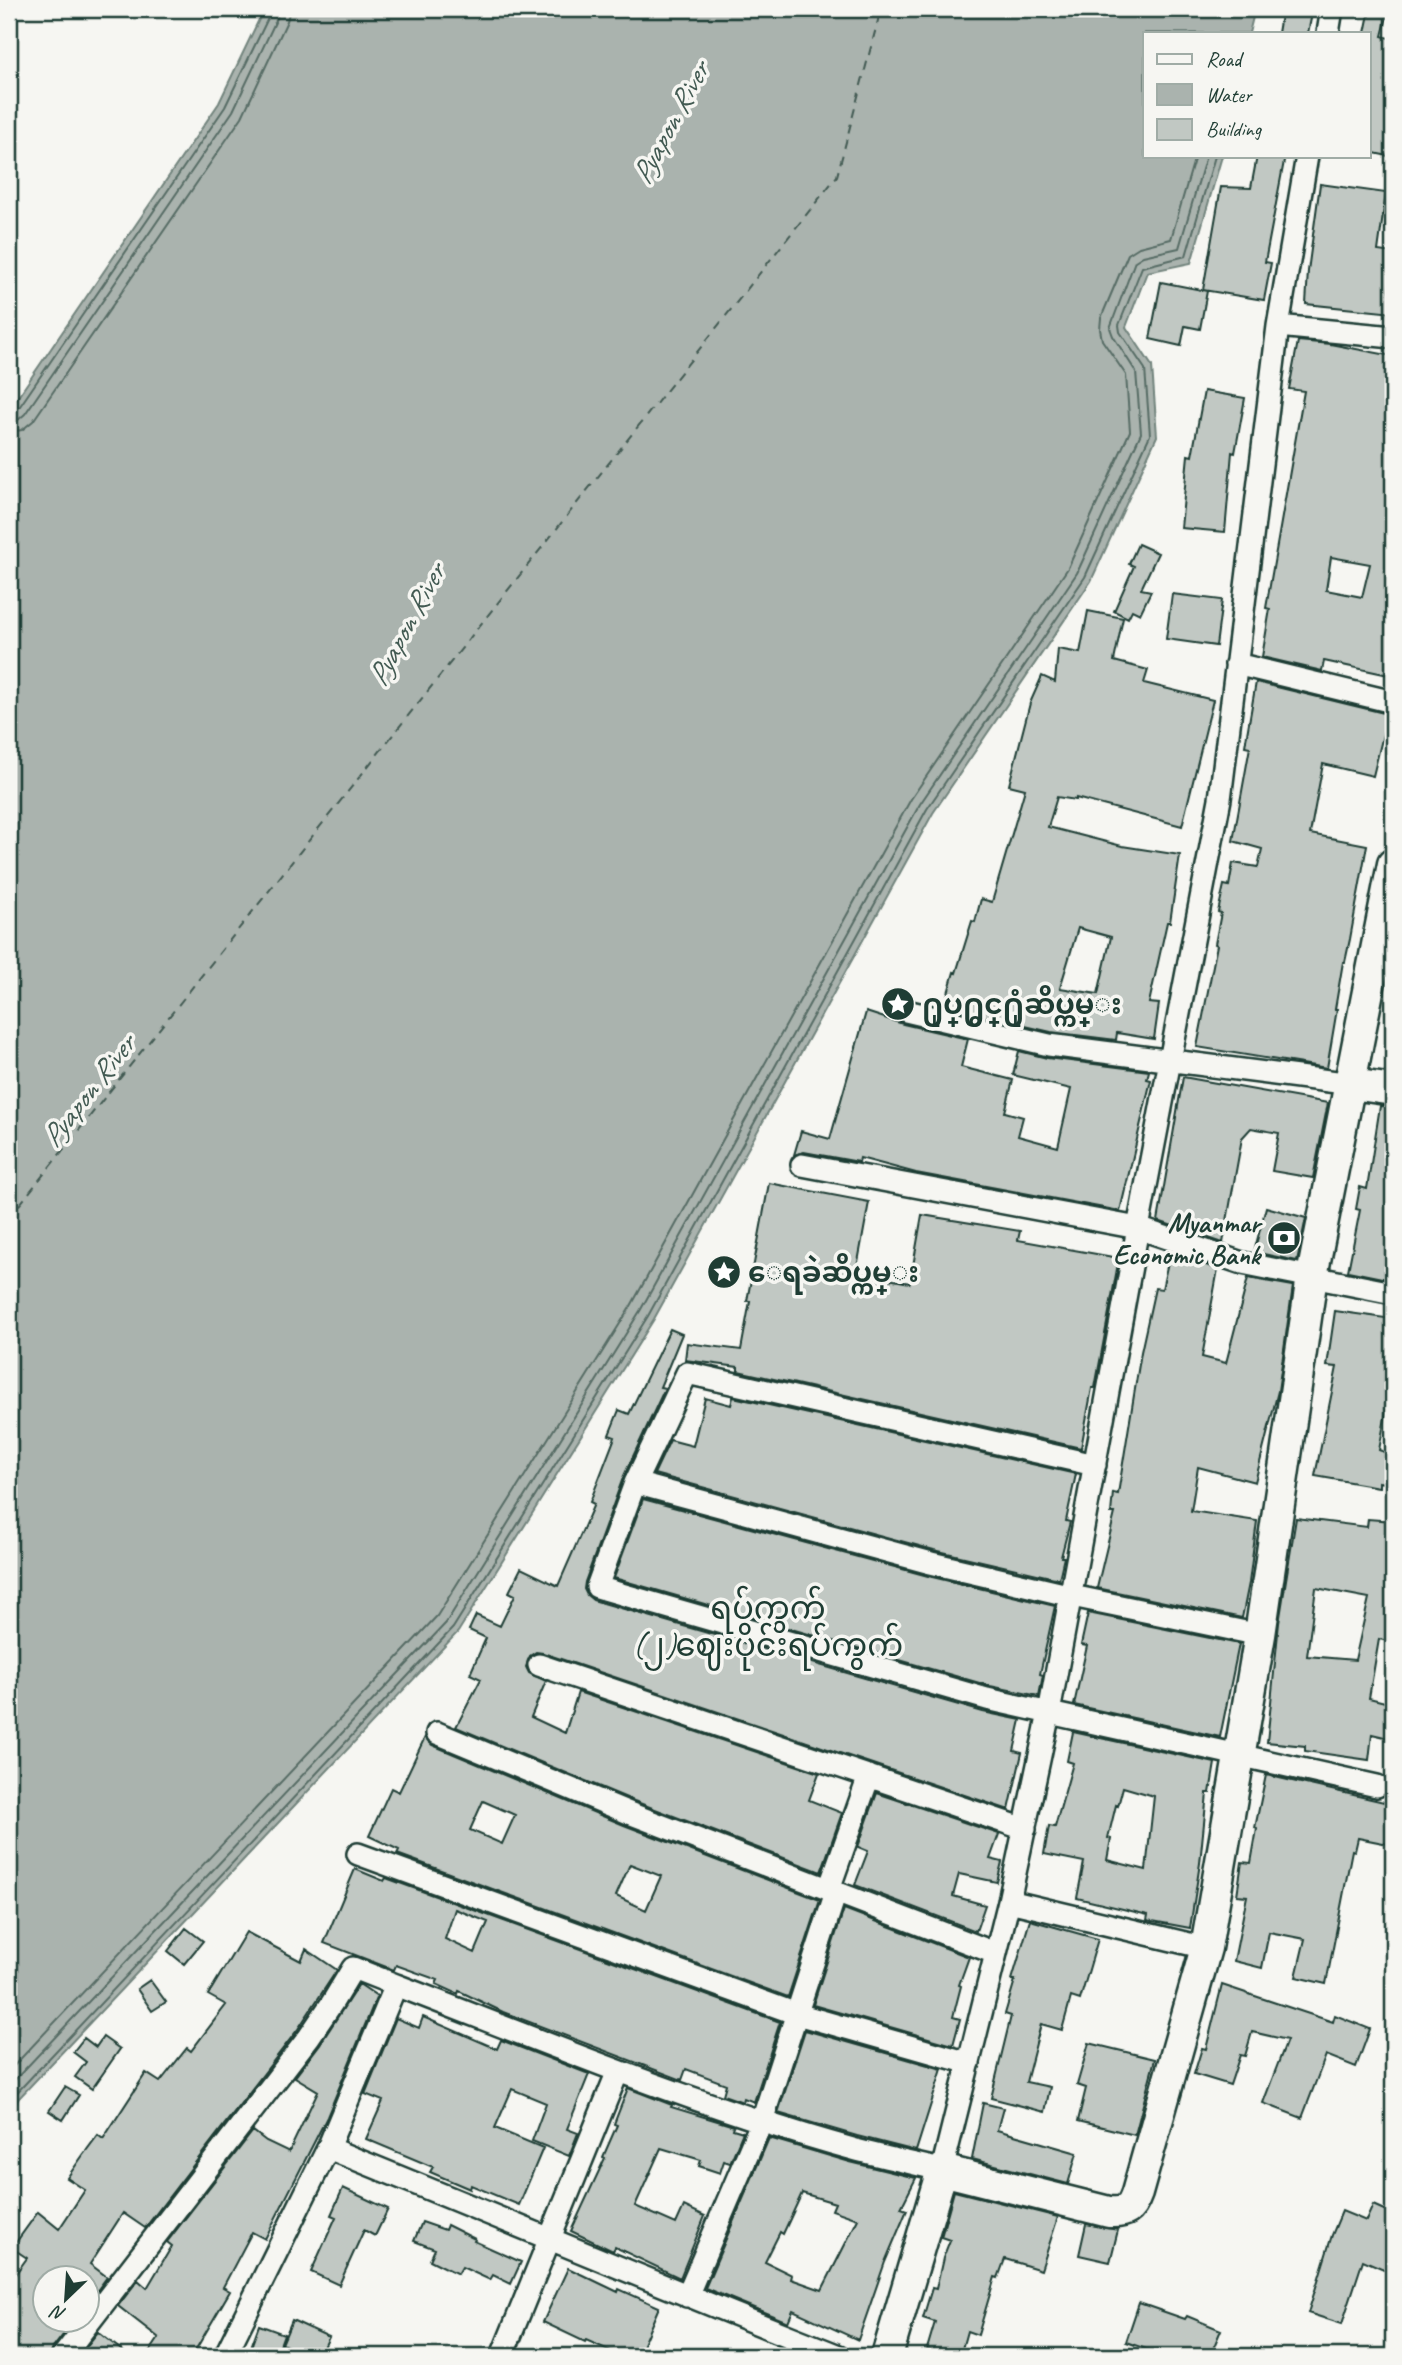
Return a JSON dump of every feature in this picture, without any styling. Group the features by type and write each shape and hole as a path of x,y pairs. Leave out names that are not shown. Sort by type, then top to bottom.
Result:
{"main road":[{"path":"887,2356 942,2170 1109,2212 1124,2213 1133,2206 1206,1948 1260,1635 1312,1276 1352,1084 1393,864"},
{"path":"1352,1084 1393,1090"}],"street":[{"path":"1328,32 1332,9"},
{"path":"63,2356 301,2048 353,1968 618,2071 762,2121 854,2149 942,2170 1009,1901 1049,1713 1220,799 1278,326 1307,158"},
{"path":"1278,326 1393,337"},
{"path":"1236,664 1393,702"},
{"path":"906,1012 1049,1045 1352,1084"},
{"path":"802,1165 1138,1228 1242,1263 1393,1293"},
{"path":"1095,1465 687,1373 635,1483 597,1587 987,1699 1377,1786"},
{"path":"635,1483 931,1563 1260,1635"},
{"path":"539,1665 1025,1829"},
{"path":"438,1733 629,1813 995,1953"},
{"path":"687,2297 762,2121 869,1776"},
{"path":"358,1854 797,2014 969,2063"},
{"path":"1009,1901 1206,1948"},
{"path":"225,2356 328,2148 396,1985"},
{"path":"502,2356 618,2071"},
{"path":"328,2148 551,2238 687,2297 839,2356"}],"water":[{"name":"Pyapon River","path":"264,9 1255,9 1249,32 1143,32 1143,158 1221,158 1191,263 1147,272 1126,327 1152,366 1157,436 1091,581 933,813 654,1319 458,1632 19,2098 9,2114 9,410 219,103"}],"building":[{"path":"1282,9 1313,9 1308,32 1278,32"},
{"path":"1370,9 1389,9 1382,36 1393,39 1393,157 1370,152 1370,32 1365,32"},
{"path":"1257,158 1285,158 1265,262 1271,263 1264,300 1203,290 1221,187 1251,188"},
{"path":"1320,184 1386,193 1378,251 1393,253 1389,291 1393,292 1393,313 1306,304"},
{"path":"1161,282 1207,291 1200,329 1185,326 1181,346 1150,339"},
{"path":"1298,341 1393,356 1393,676 1324,661 1322,671 1262,657 1270,609 1266,608 1304,391 1289,389","holes":["1331,557 1370,564 1362,597 1326,590"]},
{"path":"1204,391 1245,398 1235,453 1232,452 1225,532 1181,528 1188,455 1192,456"},
{"path":"1138,544 1158,553 1141,589 1151,591 1140,614 1132,610 1128,618 1114,611 1134,566 1129,564"},
{"path":"1172,594 1222,600 1216,646 1166,639"},
{"path":"1088,611 1123,618 1114,661 1148,670 1144,683 1213,700 1182,826 1076,798 1057,797 1048,827 1122,846 1180,855 1170,922 1167,922 1149,1003 1159,1004 1154,1039 1117,1033 1116,1040 1051,1032 944,1007 981,899 992,902 1025,789 1009,785 1030,703 1042,676 1055,682 1058,649 1080,653","holes":["1078,928 1111,937 1098,994 1060,988"]},
{"path":"1256,682 1388,714 1373,776 1323,764 1310,834 1367,845 1350,939 1343,962 1327,1068 1197,1047 1217,945 1215,944 1221,913 1218,912 1224,885 1229,886 1233,863 1258,867 1262,849 1233,841 1250,747 1245,746"},
{"path":"866,1012 903,1024 968,1039 961,1067 1013,1080 1005,1112 1023,1117 1018,1136 1058,1147 1071,1089 1013,1075 1019,1051 1047,1058 1149,1071 1147,1079 1151,1080 1120,1211 916,1173 860,1158 859,1162 804,1152 794,1155 801,1131 830,1139"},
{"path":"1183,1077 1328,1103 1313,1178 1272,1171 1279,1133 1251,1128 1242,1138 1223,1243 1158,1221"},
{"path":"1380,1106 1393,1107 1393,1257 1387,1279 1348,1271 1360,1210 1356,1209 1360,1187 1367,1189"},
{"path":"769,1183 869,1202 856,1273 910,1283 922,1215 1020,1231 1018,1240 1119,1258 1081,1448 738,1371 738,1367 685,1360 687,1343 741,1350 750,1301 747,1301"},
{"name":"Myanmar Economic Bank","path":"1266,1207 1306,1218 1297,1261 1254,1252"},
{"path":"1170,1253 1218,1269 1202,1357 1226,1363 1248,1278 1293,1286 1278,1391 1255,1482 1198,1467 1191,1511 1257,1521 1242,1618 1097,1588 1115,1513 1111,1513 1113,1493 1118,1494 1141,1352 1155,1288 1162,1289"},
{"path":"1335,1311 1393,1319 1393,1375 1379,1450 1393,1455 1393,1485 1379,1482 1379,1487 1315,1476 1337,1367 1327,1366"},
{"path":"670,1329 682,1334 660,1387 665,1388 623,1478 585,1582 587,1595 593,1600 983,1712 1021,1720 1014,1751 1022,1753 1009,1810 543,1653 536,1652 530,1656 526,1667 529,1673 546,1681 531,1717 565,1733 578,1692 819,1773 809,1800 842,1813 821,1872 634,1801 456,1727 481,1679 470,1674 486,1638 469,1630 476,1615 500,1626 515,1595 509,1592 521,1568 558,1586 594,1504 590,1502 615,1437 609,1435 619,1410 629,1414"},
{"path":"733,1397 1076,1474 1066,1521 1070,1522 1061,1557 1064,1557 1059,1579 934,1550 654,1474 670,1440 693,1446 705,1398 731,1405"},
{"path":"643,1499 928,1576 1055,1606 1040,1674 1043,1675 1039,1696 990,1686 614,1578"},
{"path":"1296,1518 1367,1527 1368,1519 1393,1521 1393,1614 1388,1641 1379,1639 1369,1698 1393,1704 1393,1739 1372,1734 1369,1760 1305,1751 1305,1746 1267,1742 1279,1623","holes":["1316,1588 1369,1598 1355,1660 1307,1656"]},
{"path":"1088,1613 1239,1644 1220,1737 1074,1705 1087,1646 1081,1645"},
{"path":"1073,1732 1215,1763 1210,1793 1207,1793 1190,1928 1147,1920 1148,1915 1077,1898 1084,1862 1044,1854 1049,1826 1055,1827 1073,1763 1067,1761","holes":["1123,1787 1154,1796 1146,1870 1107,1860 1111,1839 1108,1838"]},
{"path":"425,1737 432,1745 624,1825 820,1900 788,1997 397,1854 399,1850 369,1836 391,1788 399,1792","holes":["483,1801 515,1815 502,1844 470,1830","630,1864 661,1876 646,1910 616,1896"]},
{"path":"1266,1775 1393,1804 1393,1845 1358,1838 1355,1851 1352,1850 1326,1984 1296,1977 1305,1939 1269,1932 1262,1968 1234,1961 1247,1896 1237,1895 1242,1862 1251,1863"},
{"path":"877,1793 999,1834 990,1859 1002,1862 997,1882 959,1874 953,1896 985,1905 976,1931 855,1885 868,1851 858,1847"},
{"path":"355,1869 780,2022 754,2102 744,2098 743,2102 723,2095 726,2084 686,2069 682,2080 503,2012 459,1991 458,1994 436,1984 438,1980 396,1965 394,1970 324,1943","holes":["455,1909 488,1922 475,1953 445,1939"]},
{"path":"844,1909 969,1957 959,1985 961,1986 953,2017 960,2019 953,2045 813,2005"},
{"path":"1030,1920 1098,1939 1080,2000 1071,1997 1062,2030 1041,2024 1026,2082 1050,2087 1045,2112 991,2098 1011,2016 1005,2014 1015,1980 1012,1980"},
{"path":"186,1928 203,1941 184,1964 168,1951"},
{"path":"246,1932 301,1961 306,1949 337,1970 298,2029 145,2228 123,2213 90,2264 32,2264 32,2334 64,2334 50,2356 9,2356 9,2283 27,2258 12,2248 38,2212 59,2229 85,2190 67,2178 98,2135 103,2139 146,2073 160,2082 187,2048 191,2051 226,2005 208,1995"},
{"path":"150,1980 166,2002 152,2011 137,1989"},
{"path":"359,1984 377,1996 327,2117 265,2239 252,2232 223,2287 230,2291 192,2356 147,2356 159,2338 118,2306 138,2280 147,2288 172,2246 167,2242 253,2131 289,2152 318,2091 295,2077"},
{"path":"1222,1985 1333,2022 1335,2015 1370,2029 1356,2067 1326,2055 1302,2118 1263,2103 1287,2040 1252,2032 1245,2056 1240,2055 1230,2085 1194,2074 1202,2048 1206,2049"},
{"path":"423,2017 497,2049 501,2040 589,2074 567,2129 578,2133 569,2156 532,2141 546,2103 512,2089 495,2128 543,2148 519,2205 430,2172 433,2167 366,2139 383,2101 365,2094 396,2018 419,2028"},
{"path":"805,2030 942,2069 916,2151 778,2113"},
{"path":"103,2037 120,2049 92,2089 75,2077 86,2062 73,2052 84,2038 96,2047"},
{"path":"1089,2043 1155,2059 1135,2135 1078,2121 1086,2088 1077,2085"},
{"path":"65,2087 79,2095 63,2120 49,2111"},
{"path":"628,2088 672,2105 671,2107 734,2126 733,2129 743,2132 730,2163 724,2161 720,2173 699,2166 701,2160 661,2148 635,2206 676,2224 684,2206 705,2216 680,2278 615,2247 613,2251 571,2231 605,2158 603,2157 617,2125 614,2124"},
{"path":"983,2103 1003,2108 997,2130 1077,2153 1068,2184 972,2159"},
{"path":"769,2138 916,2178 901,2208 907,2210 885,2262 858,2340 793,2310 788,2322 705,2288","holes":["802,2193 835,2203 832,2210 858,2219 822,2290 791,2279 792,2275 765,2262 780,2232 783,2234"]},
{"path":"343,2188 388,2209 375,2236 364,2230 339,2285 311,2272 336,2217 331,2215"},
{"path":"954,2191 1058,2217 1041,2270 1005,2259 998,2278 995,2277 978,2335 967,2331 960,2356 927,2349 935,2322 923,2318 932,2288 936,2289 950,2240 941,2237"},
{"path":"1373,2205 1393,2214 1393,2273 1363,2260 1342,2324 1308,2313 1342,2211 1366,2221"},
{"path":"422,2222 445,2230 447,2225 475,2239 474,2241 521,2262 511,2284 493,2275 490,2280 462,2267 458,2274 430,2260 435,2249 414,2241"},
{"path":"1086,2224 1118,2230 1110,2262 1079,2255"},
{"path":"568,2268 618,2292 619,2289 659,2307 638,2356 622,2356 543,2322"},
{"path":"1139,2303 1185,2319 1187,2316 1221,2330 1210,2356 1166,2356 1126,2342"},
{"path":"292,2320 329,2337 320,2356 309,2356 282,2344"},
{"path":"259,2325 284,2334 276,2356 251,2347"},
{"path":"96,2334 101,2334 129,2356 79,2356"}],"ferry route":[{"path":"9,1218 837,176 881,9"}],"place":[{"name":"႐ုပ္႐ွင္႐ုံဆိပ္ကမ္း","path":"898,1004"},
{"name":"Myanmar Economic Bank","path":"1284,1238"},
{"name":"ေရခဲဆိပ္ကမ္း","path":"724,1272"}],"district":[{"name":"ရပ်ကွက် (၂)ဈေးပိုင်းရပ်ကွက်","path":"768,1626"}]}
